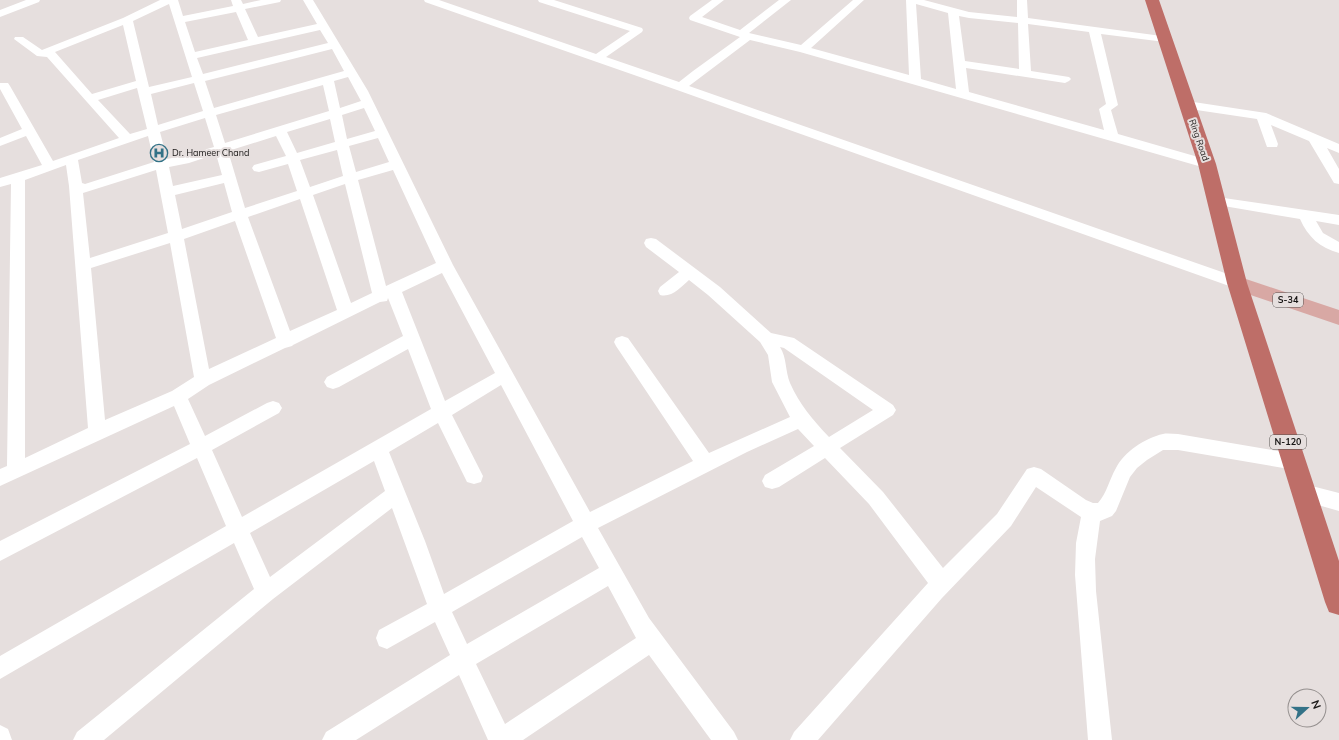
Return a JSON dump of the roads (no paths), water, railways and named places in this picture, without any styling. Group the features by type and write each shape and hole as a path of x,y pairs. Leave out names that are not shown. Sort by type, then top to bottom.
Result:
{"highway":[{"name":"Ring Road","path":"1152,0 1207,164 1237,282"},
{"name":"N-120","path":"1237,282 1339,602"}],"main road":[{"name":"S-34","path":"1237,282 1339,318"}],"street":[{"path":"0,14 15,4 35,0"},
{"path":"41,54 127,20 168,0"},
{"path":"173,0 221,149 240,215 286,342"},
{"path":"180,20 238,4 276,0"},
{"path":"308,0 368,103 445,265 641,626 726,740"},
{"path":"429,0 1237,282"},
{"path":"543,0 638,30 598,58"},
{"path":"719,0 694,18 744,35 803,49 1207,164"},
{"path":"680,87 786,0"},
{"path":"803,49 859,0"},
{"path":"915,81 911,0 969,15 1023,20 1165,39"},
{"path":"1022,0 1025,73"},
{"path":"238,4 254,41"},
{"path":"953,11 963,94"},
{"path":"127,20 160,164 168,192 203,380"},
{"path":"191,56 323,26"},
{"path":"1094,30 1112,105 1105,110 1112,137"},
{"path":"19,39 41,54 50,54 128,140"},
{"path":"90,98 198,79 335,45"},
{"path":"959,64 1065,79"},
{"path":"0,183 50,167 71,158 210,114 351,73"},
{"path":"328,80 350,178 387,293 412,338 441,412 474,476"},
{"path":"4,86 50,167"},
{"path":"76,186 85,189 160,164 184,160 368,103"},
{"path":"1187,105 1262,116 1339,150"},
{"path":"1262,116 1272,144"},
{"path":"0,142 29,131"},
{"path":"280,131 293,158 346,313"},
{"path":"259,168 382,133"},
{"path":"1314,138 1339,180"},
{"path":"71,158 76,186 97,432"},
{"path":"83,265 397,164"},
{"path":"16,472 18,176"},
{"path":"168,192 229,178"},
{"path":"1217,201 1339,220"},
{"path":"1306,215 1313,230 1320,239 1339,248"},
{"path":"651,243 714,291 766,338 776,355 780,382 801,420 876,498 942,584"},
{"path":"0,478 16,472 97,432 178,396 203,380 286,342 445,265"},
{"path":"666,291 689,272"},
{"path":"333,382 412,338"},
{"path":"766,338 788,342 887,410 772,481"},
{"path":"622,342 706,464"},
{"path":"0,668 505,375"},
{"path":"178,396 266,592"},
{"path":"0,551 202,447 273,408"},
{"path":"387,638 586,524 740,446 801,420"},
{"path":"802,740 942,584 1004,520 1034,475 1082,507 1092,512 1099,512 1104,510 1113,499 1123,471 1135,458 1163,442 1178,442 1295,462"},
{"path":"378,448 439,607 501,740 652,640"},
{"path":"1304,493 1339,502"},
{"path":"85,740 266,592 396,494"},
{"path":"1092,512 1084,549 1086,598 1100,740"},
{"path":"334,740 462,659 612,572"}],"place":[{"name":"Dr. Hameer Chand","path":"159,153"}]}
